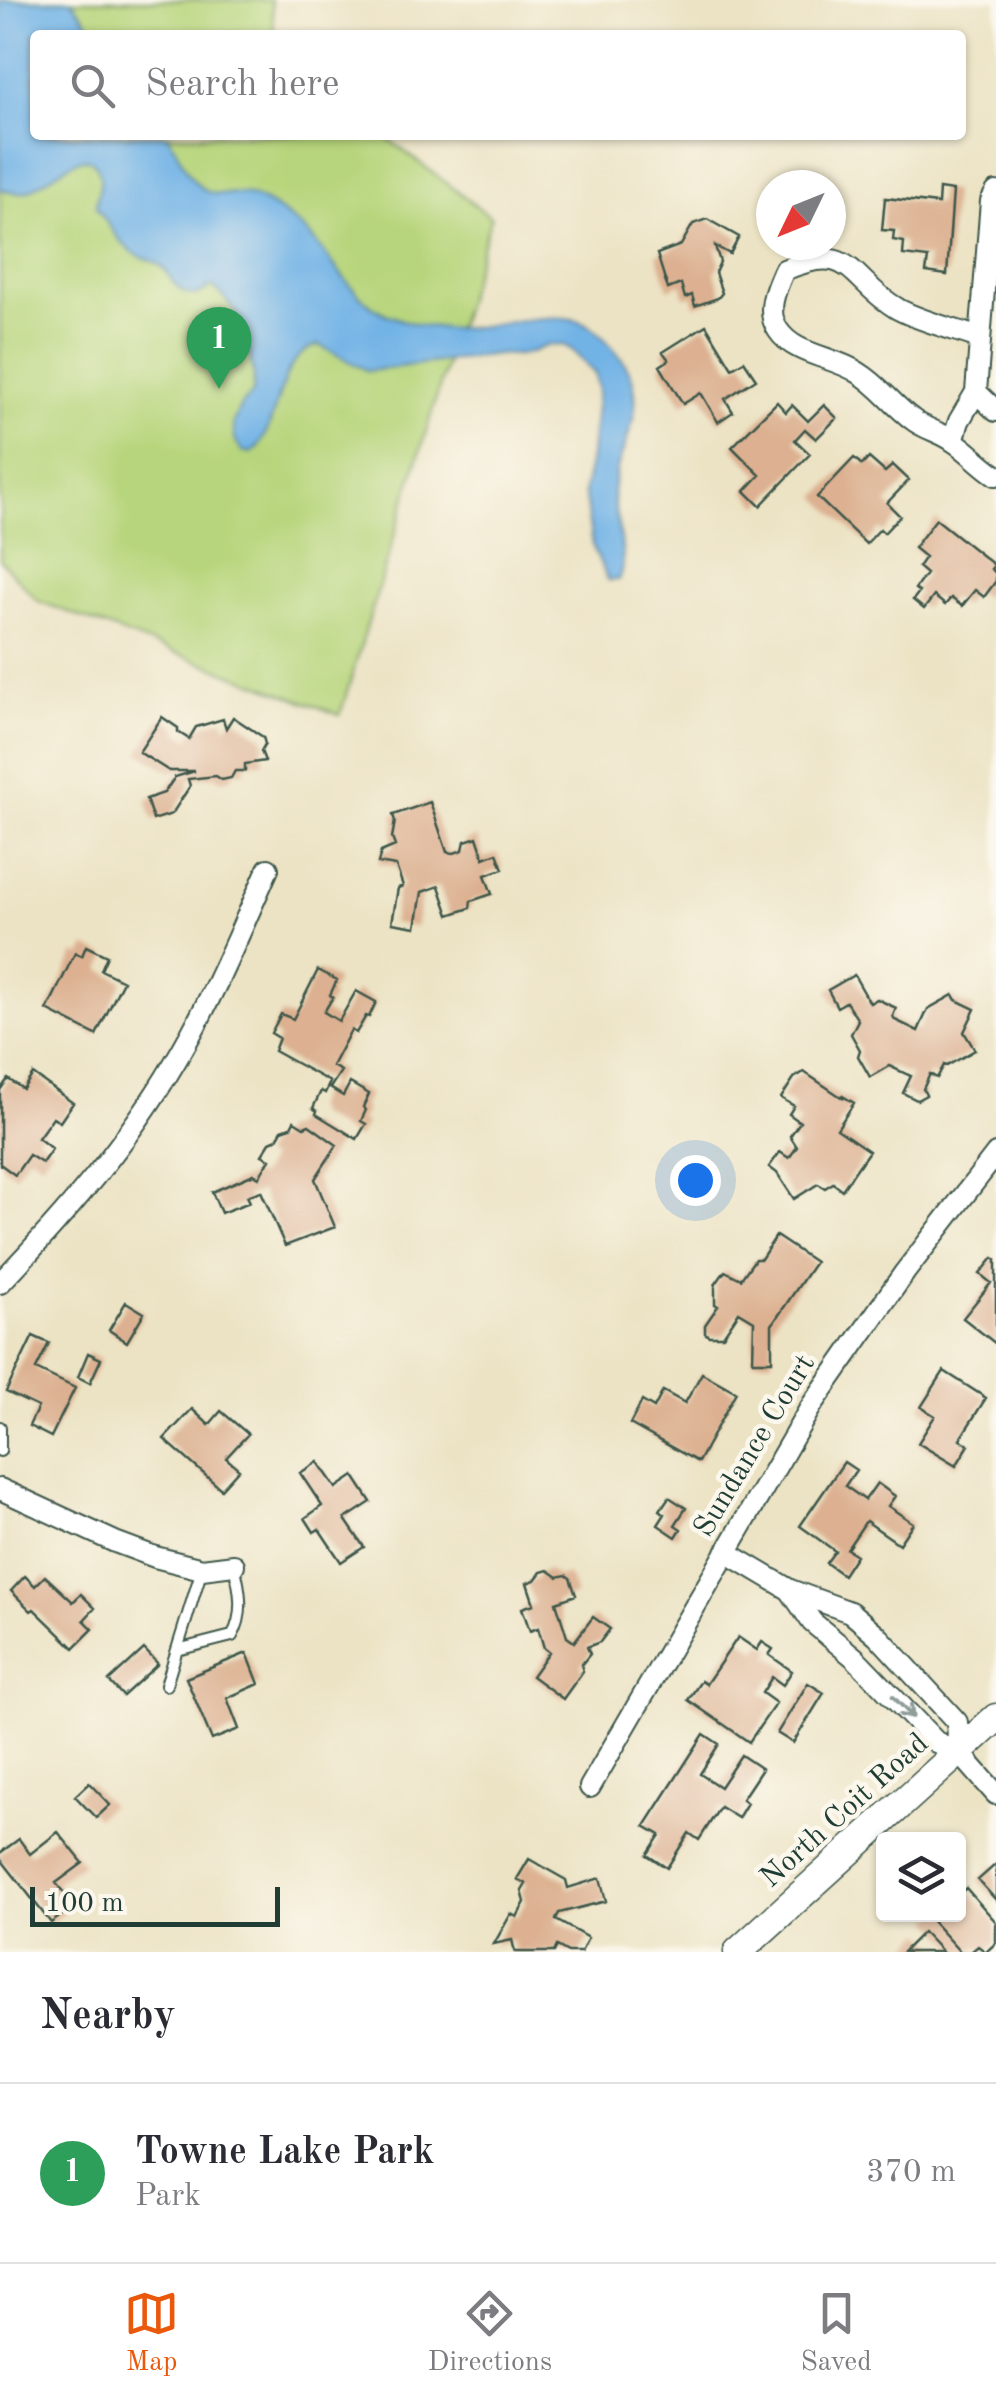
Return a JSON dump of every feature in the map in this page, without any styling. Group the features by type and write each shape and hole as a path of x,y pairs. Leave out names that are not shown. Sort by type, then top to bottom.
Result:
{"main road":[{"name":"North Coit Road","path":"738,1952 996,1718"}],"street":[{"path":"953,440 976,392 991,201 996,192"},
{"path":"980,338 903,312 881,298 846,264 830,258 807,260 784,270 775,290 775,327 787,340 861,374 910,418 953,440 996,475"},
{"path":"976,392 996,411"},
{"path":"0,1283 67,1212 124,1140 165,1078 218,982 268,869"},
{"name":"Sundance Court","path":"590,1786 812,1404 905,1272 996,1154"},
{"path":"0,1490 155,1557 202,1570 234,1565"},
{"path":"726,1552 790,1590 850,1612 878,1634 957,1722 959,1752"},
{"path":"790,1590 812,1622 855,1658 936,1742 959,1752 996,1794"},
{"path":"855,1658 878,1634"}],"lane":[{"path":"0,1427 0,1452"},
{"path":"177,1650 232,1636 241,1591 234,1565"},
{"path":"166,1685 202,1570"}],"green space":[{"path":"0,0 271,0 274,30 30,30 30,140 390,140 491,217 340,715 38,601 0,560"}],"water":[{"path":"0,0 72,0 93,30 30,30 30,140 170,140 199,186 215,194 252,196 283,213 313,239 363,299 397,319 452,328 564,318 581,322 600,335 624,363 635,394 634,417 614,483 623,557 618,580 608,580 592,545 584,490 598,389 595,374 572,350 563,345 547,345 518,355 497,354 368,371 319,345 293,363 261,443 251,453 242,451 235,440 233,423 241,405 253,392 254,376 237,314 220,293 211,286 199,294 184,292 161,266 127,248 96,207 100,176 88,159 67,166 24,192 0,189"}],"building":[{"path":"939,189 953,191 947,275 926,272 928,258 903,255 904,242 893,240 894,231 882,230 885,198 938,204"},
{"path":"707,219 739,237 730,254 715,246 720,262 715,273 722,293 695,306 692,295 685,298 681,284 668,289 657,254 681,245 693,224"},
{"path":"706,325 732,368 744,361 756,379 725,399 733,412 718,422 701,393 683,404 660,366 669,360 663,352"},
{"path":"777,402 786,412 792,405 808,421 824,405 837,418 816,439 805,429 795,440 810,454 760,506 745,491 760,475 732,447"},
{"path":"854,458 862,465 869,458 885,472 893,465 909,480 887,503 900,516 866,544 817,497"},
{"path":"936,519 994,565 991,569 996,573 996,581 984,597 975,590 962,606 951,598 945,605 934,596 924,609 913,600 919,592 915,589 926,574 918,567 925,557 914,548"},
{"path":"162,717 189,739 196,727 223,719 226,728 233,717 263,737 261,751 265,761 245,764 245,771 235,771 231,778 188,779 190,786 172,814 153,820 146,799 164,793 175,777 195,771 169,771 139,752"},
{"path":"430,802 447,852 463,850 465,841 477,837 484,858 497,853 503,869 485,875 492,894 471,901 470,908 449,915 439,886 422,892 416,927 392,923 398,888 403,886 396,866 378,863 381,852 395,846 393,815"},
{"path":"86,946 107,956 101,970 123,981 96,1035 47,1010 75,953 82,956"},
{"path":"318,970 337,980 324,1012 339,1021 356,991 376,1002 356,1033 351,1030 332,1066 341,1071 330,1088 343,1096 350,1083 369,1094 361,1121 366,1124 357,1139 316,1114 313,1108 330,1082 274,1051 279,1038 271,1033 281,1014 293,1019"},
{"path":"854,975 870,1003 877,999 896,1008 895,1020 918,1031 928,1009 953,995 975,1009 964,1032 975,1050 944,1065 937,1078 930,1074 923,1089 926,1095 917,1100 903,1093 911,1076 889,1066 870,1077 851,1034 858,1020 846,1002 837,1007 828,990"},
{"path":"804,1072 854,1103 837,1129 869,1151 842,1190 833,1183 825,1188 818,1184 794,1199 769,1167 780,1152 789,1158 797,1147 790,1136 800,1122 789,1114 794,1106 781,1098 794,1078"},
{"path":"33,1074 73,1103 60,1122 53,1117 38,1138 52,1149 42,1163 29,1155 15,1175 0,1164 0,1090 8,1079 23,1089"},
{"path":"294,1121 304,1127 309,1125 337,1145 315,1179 335,1227 285,1246 261,1191 247,1196 250,1202 221,1213 212,1192 254,1174 259,1177 270,1159 262,1155 270,1142"},
{"path":"776,1236 815,1262 772,1325 772,1361 753,1361 754,1321 739,1312 723,1336 709,1336 705,1325 718,1306 715,1285 725,1271 741,1279"},
{"path":"993,1258 996,1344 963,1318 991,1283 980,1274"},
{"path":"126,1302 144,1313 127,1342 109,1330"},
{"path":"33,1336 49,1343 36,1369 75,1388 51,1437 29,1426 38,1407 6,1392"},
{"path":"88,1353 101,1359 90,1383 78,1377"},
{"path":"944,1371 986,1398 960,1439 969,1445 956,1466 918,1443 935,1416 921,1407"},
{"path":"702,1373 736,1392 698,1462 630,1424 642,1401 654,1408 663,1391 685,1403"},
{"path":"192,1409 209,1425 221,1411 248,1434 226,1458 239,1469 221,1489 164,1439"},
{"path":"318,1462 336,1488 354,1476 371,1502 345,1519 364,1547 341,1562 319,1529 314,1532 305,1518 322,1506 300,1473"},
{"path":"844,1462 856,1470 845,1486 865,1500 877,1483 895,1496 888,1506 913,1523 899,1544 866,1521 847,1549 856,1555 843,1575 826,1563 835,1551 800,1526"},
{"path":"669,1497 686,1508 675,1525 681,1529 676,1537 658,1525 665,1514 660,1510"},
{"path":"548,1570 558,1577 570,1578 576,1595 556,1602 567,1637 574,1642 593,1617 610,1629 600,1642 587,1647 590,1654 581,1665 583,1671 563,1699 532,1676 549,1652 538,1628 530,1631 522,1608 534,1604 527,1583"},
{"path":"25,1576 35,1586 45,1576 73,1602 81,1594 95,1608 84,1620 93,1629 74,1648 11,1591"},
{"path":"738,1637 757,1650 762,1642 773,1649 769,1655 792,1671 783,1685 772,1677 762,1693 776,1703 749,1742 688,1700 701,1681 706,1684"},
{"path":"144,1649 158,1664 123,1696 109,1681"},
{"path":"247,1653 259,1684 227,1698 239,1729 212,1740 186,1678"},
{"path":"808,1683 824,1693 793,1743 777,1733"},
{"path":"704,1734 719,1744 700,1774 720,1787 741,1755 762,1769 742,1799 747,1803 738,1818 720,1807 699,1840 689,1833 667,1868 647,1855 660,1835 645,1826"},
{"path":"89,1783 110,1805 96,1818 75,1796"},
{"path":"58,1832 83,1863 56,1883 74,1906 51,1923 0,1853 19,1839 30,1854"},
{"path":"529,1859 566,1880 568,1888 600,1878 606,1901 559,1913 556,1920 588,1938 581,1952 568,1952 557,1946 554,1952 515,1952 512,1940 494,1944 511,1914 517,1917 525,1902 522,1891 526,1884 517,1879"},
{"path":"996,1864 996,1900 978,1880"},
{"path":"966,1888 996,1922 996,1943 986,1952 978,1946 971,1952 960,1952 933,1922 966,1922"},
{"path":"923,1932 942,1952 903,1952"}],"place":[{"name":"Towne Lake Park","path":"219,389"}]}
